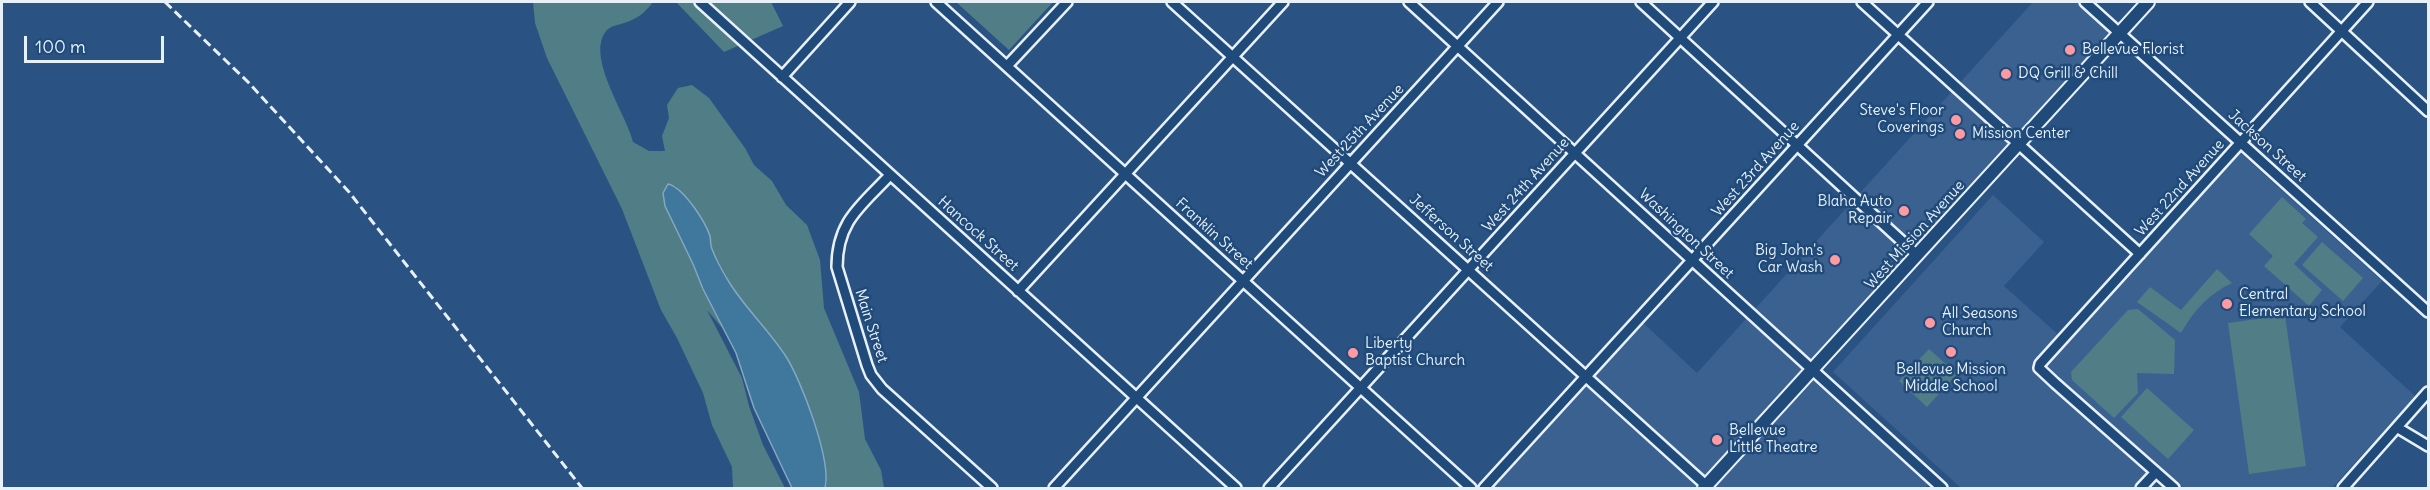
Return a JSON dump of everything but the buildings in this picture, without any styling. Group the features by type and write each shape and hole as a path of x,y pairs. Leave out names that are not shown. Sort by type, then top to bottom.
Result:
{"main road":[{"name":"West Mission Avenue","path":"1706,488 2148,2"}],"street":[{"name":"Hancock Street","path":"700,2 1236,489"},
{"path":"782,77 850,2"},
{"name":"Franklin Street","path":"936,2 1471,489"},
{"path":"1007,66 1067,2"},
{"name":"Jefferson Street","path":"1172,2 1587,376 1706,488"},
{"path":"1018,291 1283,2"},
{"name":"Washington Street","path":"1409,2 1942,489"},
{"name":"West 25th Avenue","path":"1054,489 1498,2"},
{"path":"1641,2 1917,255"},
{"name":"West 24th Avenue","path":"1269,489 1713,2"},
{"path":"1862,2 2140,254"},
{"name":"West 23rd Avenue","path":"1484,489 1928,2"},
{"name":"Jackson Street","path":"2085,2 2428,312"},
{"path":"2310,2 2428,111"},
{"name":"West 22nd Avenue","path":"2156,472 2039,368 2368,2"},
{"name":"Main Street","path":"890,175 844,226 837,251 837,267 867,365 882,389 992,489"},
{"path":"2343,489 2428,392"},
{"path":"2398,428 2428,446"},
{"path":"2141,489 2156,472 2174,489"},
{"path":"1925,489 1932,480"}],"shaded area":[{"path":"2033,2 2081,2 2109,32 1813,369 1932,480 1925,488 1484,488 1639,319 1697,373"},
{"name":"Central Elementary School","path":"2236,149 2382,281 2340,327 2415,396 2332,488 2183,488 2155,463 2132,488 1961,488 1833,372 1993,195 2044,242 2004,286 2062,338"},
{"path":"668,184 674,186 687,198 698,214 710,236 711,247 729,282 792,366 820,440 826,476 825,488 792,488 754,408 736,353 703,289 665,206 663,193"}],"green space":[{"path":"533,2 653,2 637,17 607,30 601,41 601,54 609,85 633,142 649,151 665,151 662,136 669,118 667,105 678,88 692,85 709,98 745,148 754,165 772,181 786,205 807,225 820,260 824,308 859,392 865,439 881,470 884,488 825,488 827,483 735,292 711,248 710,237 690,201 675,185 693,264 724,330 707,310 742,378 763,445 785,488 733,488 732,467 712,425 703,393 661,310 622,209 547,58 535,23"},
{"path":"676,2 771,2 783,26 724,52"},
{"path":"956,2 1053,2 1009,50"},
{"path":"2282,197 2306,219 2302,223 2318,237 2294,264 2322,290 2309,306 2264,266 2273,256 2249,234"},
{"path":"2322,242 2363,278 2343,301 2302,265"},
{"path":"2217,269 2232,283 2216,292 2203,304 2181,333 2137,302 2150,287 2181,310"},
{"path":"2138,309 2175,340 2174,374 2137,373 2138,393 2114,418 2072,380 2071,372 2128,310"},
{"path":"2285,315 2306,466 2249,474 2228,323"},
{"path":"1929,349 1957,374 1927,407 1899,381"},
{"path":"2147,388 2194,430 2168,459 2121,417"}],"railway":[{"path":"165,2 248,82 349,192 582,488"}],"place":[{"name":"Bellevue Florist","path":"2070,50"},
{"name":"DQ Grill & Chill","path":"2006,74"},
{"name":"Steve's Floor Coverings","path":"1956,120"},
{"name":"Mission Center","path":"1960,134"},
{"name":"Blaha Auto Repair","path":"1904,211"},
{"name":"Big John's Car Wash","path":"1835,260"},
{"name":"Central Elementary School","path":"2227,304"},
{"name":"All Seasons Church","path":"1930,323"},
{"name":"Bellevue Mission Middle School","path":"1951,352"},
{"name":"Liberty Baptist Church","path":"1353,353"},
{"name":"Bellevue Little Theatre","path":"1717,440"}]}
